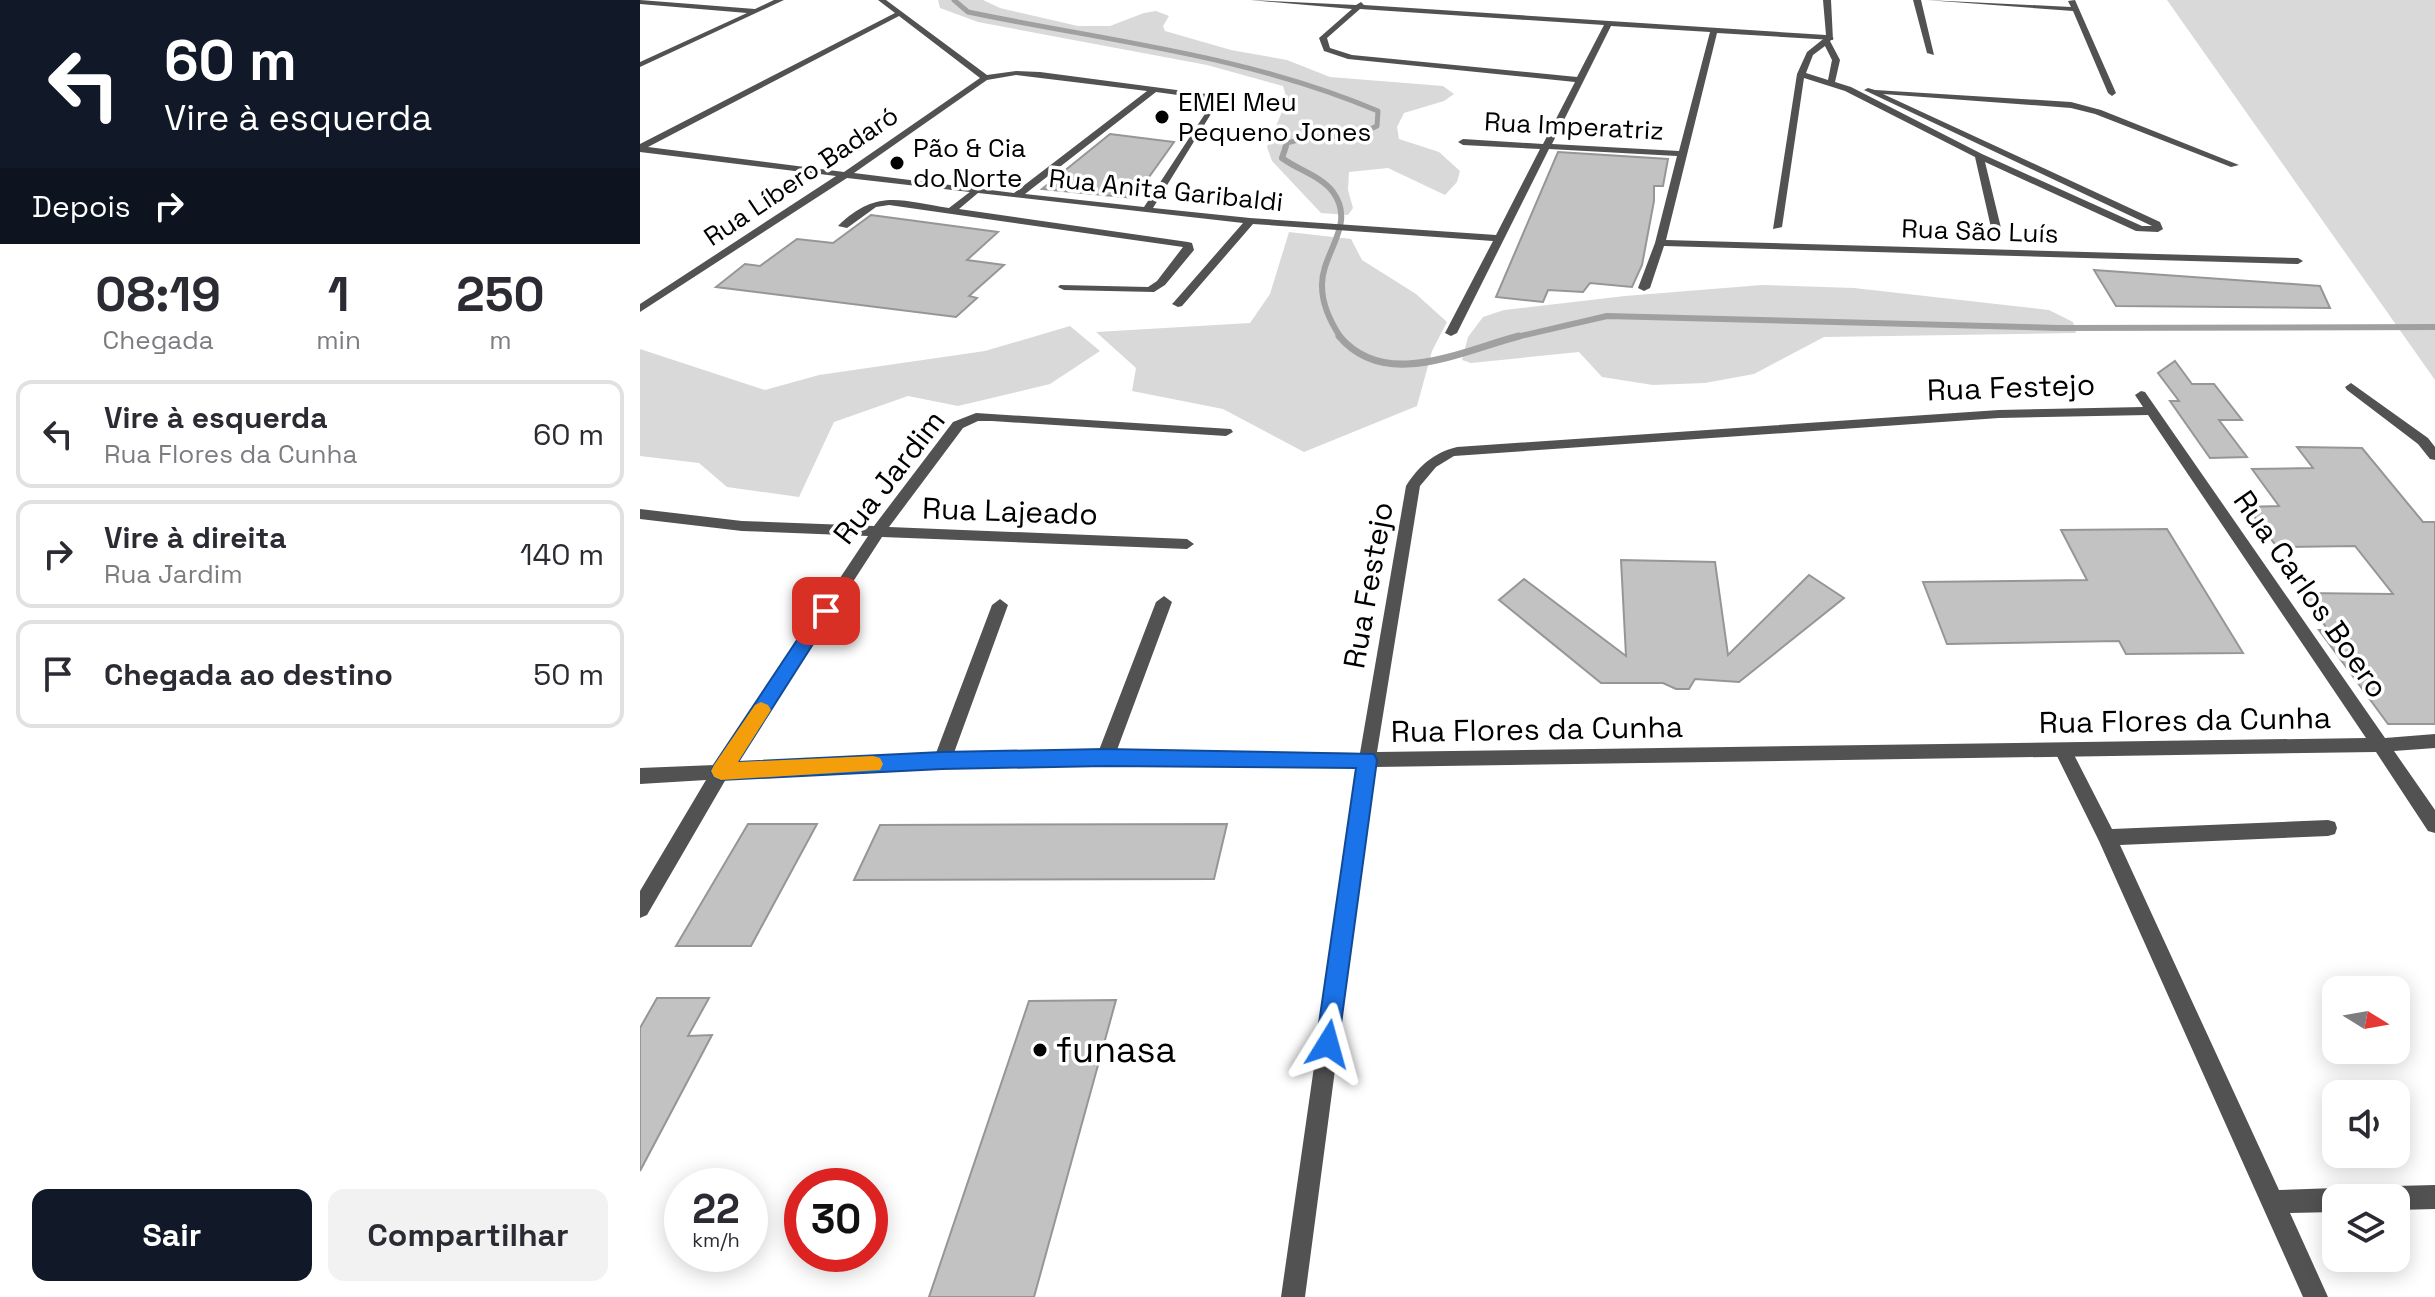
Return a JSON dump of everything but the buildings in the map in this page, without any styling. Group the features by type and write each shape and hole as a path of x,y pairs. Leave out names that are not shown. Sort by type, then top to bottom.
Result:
{"street":[{"path":"640,65 780,0"},
{"path":"882,0 985,78 1026,73 1211,95 1221,100 1147,210"},
{"path":"1254,0 1828,40"},
{"path":"1364,0 1323,38 1327,49 1351,57 1578,80"},
{"path":"1827,0 1828,40 1836,60 1831,84"},
{"path":"1917,0 1931,53"},
{"path":"1930,0 2075,9"},
{"path":"2071,0 2112,93"},
{"path":"640,2 755,11"},
{"path":"640,149 898,14"},
{"path":"1451,333 1608,25"},
{"path":"1644,288 1660,243 1714,30"},
{"path":"1777,227 1801,74 1810,54 1828,40"},
{"path":"1801,74 1848,89 1979,156 2140,229 2154,231 2159,227 1868,90"},
{"name":"Rua Líbero Badaró","path":"640,309 845,175 985,78"},
{"path":"1016,196 1155,89"},
{"path":"1848,89 2071,105 2098,112 2234,165"},
{"name":"Rua Imperatriz","path":"1463,142 1682,154"},
{"name":"Rua Anita Garibaldi","path":"640,149 1016,196 1250,221 1499,238"},
{"path":"1979,156 1997,232"},
{"path":"951,211 975,191"},
{"path":"843,226 873,204 880,203 1188,245 1189,250 1161,283 1150,290 1064,287"},
{"path":"1178,304 1250,221"},
{"name":"Rua São Luís","path":"1660,243 2298,261"},
{"path":"2351,387 2423,441 2435,456"},
{"name":"Rua Carlos Boero","path":"2146,403 2435,825"},
{"name":"Rua Festejo","path":"1293,1297 1367,760 1413,486 1436,458 1457,451 2146,403"},
{"name":"Rua Jardim","path":"640,909 721,771 878,532 965,420 992,417 1226,432"},
{"name":"Rua Lajeado","path":"640,514 742,526 1187,544"},
{"path":"1105,758 1164,602"},
{"path":"942,761 1000,605"},
{"name":"Rua Flores da Cunha","path":"640,776 942,761 1105,758 1367,760 2382,745 2435,741"},
{"path":"2063,750 2107,837 2316,1297"},
{"path":"2107,837 2328,828"},
{"path":"2410,1198 2435,1197"},
{"path":"2273,1202 2322,1200"}],"shaded area":[{"path":"938,0 983,0 1000,8 1078,26 1110,26 1156,11 1169,16 1163,26 1165,31 1231,50 1287,60 1330,77 1443,86 1454,94 1444,101 1404,113 1397,127 1399,139 1439,152 1460,171 1457,182 1445,195 1388,168 1349,172 1348,190 1353,208 1348,215 1321,213 1272,161 1267,147 1287,100 1283,86 1207,65 978,22 940,8"},
{"path":"2167,0 2435,0 2435,380"},
{"path":"1289,232 1351,239 1362,260 1416,294 1447,322 1432,351 1417,406 1304,452 1223,409 1132,391 1136,368 1096,332 1250,323 1270,294"},
{"path":"1762,285 1854,288 2049,310 2073,322 2076,333 1824,337 1754,374 1705,383 1653,385 1602,377 1579,352 1471,363 1462,360 1468,337 1483,317 1504,310"},
{"path":"1070,326 1100,351 1050,384 958,406 908,396 834,422 799,497 727,487 699,463 640,456 640,349 765,390 819,375 985,351"}],"waterway":[{"path":"954,0 968,12 1176,51 1278,76 1378,111 1377,126 1366,131 1298,140 1287,143 1285,148"},
{"path":"1286,146 1282,158 1322,182 1333,192 1339,204 1340,228 1323,274 1322,286 1328,313 1341,337"},
{"path":"1513,338 1607,316 2059,328 2435,327"},
{"path":"1513,338 1519,336"},
{"path":"1341,337 1358,352 1378,361 1401,364 1449,357 1513,338"}],"slow traffic":[{"path":"761,710 721,771 873,764"}],"place":[{"name":"EMEI Meu Pequeno Jones","path":"1162,117"},
{"name":"Pão & Cia do Norte","path":"897,163"},
{"name":"funasa","path":"1040,1050"}],"route":[{"path":"826,611 721,771 942,761 1105,758 1367,760 1328,1044"}]}
